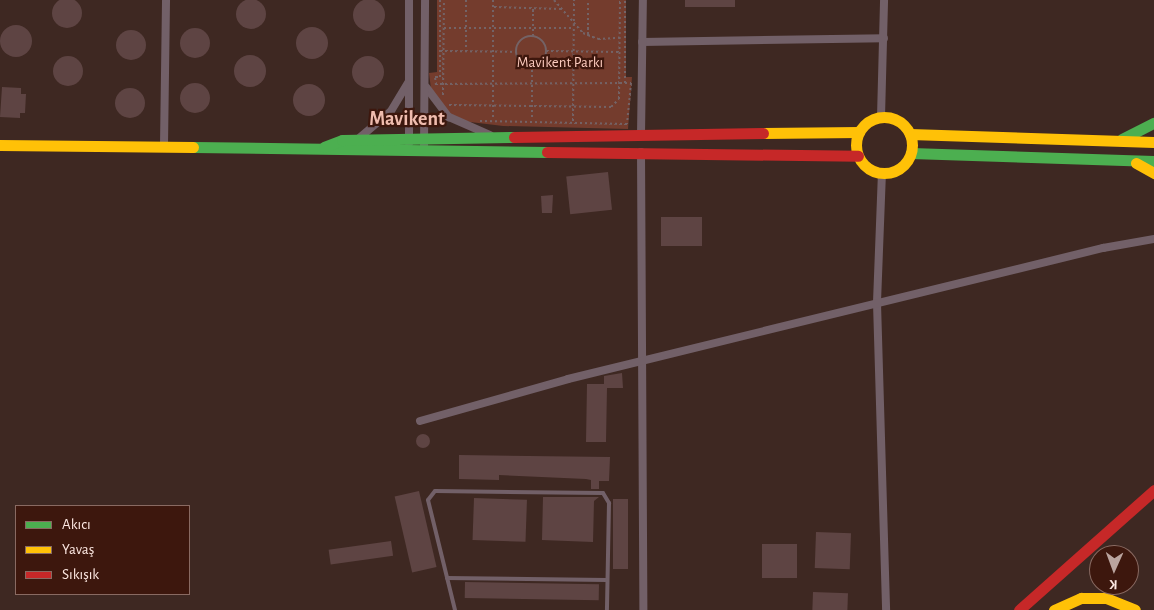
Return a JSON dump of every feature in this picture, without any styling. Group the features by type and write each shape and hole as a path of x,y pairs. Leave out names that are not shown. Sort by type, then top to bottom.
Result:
{"main road":[{"path":"881,117 902,123 910,134 911,153 898,169 882,172 871,170 858,156 859,132 867,122 881,117"},
{"path":"1117,141 1154,123"},
{"path":"424,144 494,137 859,132"},
{"path":"910,134 1154,142"},
{"path":"324,147 356,140 409,144 641,152 858,156"},
{"path":"0,145 324,147 343,151 409,144"},
{"path":"911,153 1154,161"},
{"path":"1132,161 1154,173"},
{"path":"1019,610 1154,490"},
{"path":"1054,610 1081,598 1106,598 1135,610"}],"street":[{"path":"164,145 166,0"},
{"path":"409,0 409,144"},
{"path":"424,144 425,0"},
{"path":"640,135 643,0"},
{"path":"881,117 884,0"},
{"path":"642,42 884,38"},
{"path":"356,140 383,120 409,81"},
{"path":"424,84 449,116 494,137"},
{"path":"641,152 643,610"},
{"path":"882,172 877,303 886,610"},
{"path":"420,421 642,360 877,303 1154,240"}],"lane":[{"path":"455,610 428,500 434,491 603,493 609,503 607,610"},
{"path":"447,578 608,580"}],"path":[{"path":"436,89 435,78 440,77 440,0"},
{"path":"444,0 443,84 446,104 611,107 619,99 620,0"},
{"path":"466,0 466,52"},
{"path":"493,0 493,120"},
{"path":"554,0 588,35 620,38"},
{"path":"573,121 574,0"},
{"path":"588,0 588,35"},
{"path":"625,0 625,83"},
{"path":"493,7 561,9"},
{"path":"532,8 533,36"},
{"path":"444,28 574,28"},
{"path":"533,36 542,40 546,52 542,62 532,66 523,63 517,52 520,41 533,36"},
{"path":"440,51 517,52"},
{"path":"546,52 620,52"},
{"path":"532,66 532,120"},
{"path":"436,84 631,83 627,124 573,121 472,120"},
{"path":"436,95 440,100"},
{"path":"442,105 450,111"}],"green space":[{"name":"Mavikent Parkı","path":"437,0 626,0 626,77 632,77 628,129 503,126 462,121 441,108 431,89 429,73 437,72"}],"building":[{"path":"61,-1 73,-1 81,7 81,19 73,27 61,27 53,19 53,7"},
{"path":"251,-1 262,3 266,14 262,25 251,29 240,25 236,14 240,3"},
{"path":"369,-1 380,4 385,15 380,26 369,31 358,26 353,15 358,4"},
{"path":"685,0 735,0 735,7 685,7"},
{"path":"16,25 27,30 32,41 27,52 16,57 5,52 0,41 5,30"},
{"path":"312,27 318,28 323,32 327,37 327,49 323,54 318,58 312,59 306,58 301,54 297,49 296,43 297,37 301,32 306,28"},
{"path":"195,28 206,32 210,43 206,54 195,58 184,54 180,43 184,32"},
{"path":"131,30 142,34 146,45 142,56 131,60 120,56 116,45 120,34"},
{"path":"250,55 261,60 266,71 261,82 250,87 239,82 234,71 239,60"},
{"path":"68,56 79,60 83,71 79,82 68,86 57,82 53,71 57,60"},
{"path":"368,56 379,61 384,72 379,83 368,88 357,83 352,72 357,61"},
{"path":"195,83 206,87 210,98 206,109 195,113 184,109 180,98 184,87"},
{"path":"309,84 320,89 325,100 320,111 309,116 298,111 293,100 298,89"},
{"path":"2,87 21,88 21,94 26,94 25,113 20,113 20,118 0,117"},
{"path":"130,88 141,92 145,103 141,114 130,118 119,114 115,103 119,92"},
{"path":"608,172 612,210 570,214 566,176"},
{"path":"553,195 552,213 542,213 541,196"},
{"path":"661,217 702,217 702,246 661,246"},
{"path":"622,373 623,388 607,388 606,442 586,442 587,384 604,384 604,376"},
{"path":"420,434 426,434 430,441 426,448 420,448 416,444 416,438"},
{"path":"459,455 610,457 609,481 599,481 599,489 591,489 591,480 586,479 499,475 499,480 459,479"},
{"path":"419,491 437,567 412,573 395,497"},
{"path":"543,497 599,497 594,501 593,542 542,540"},
{"path":"474,498 527,500 526,542 473,540"},
{"path":"613,499 628,499 628,569 613,569"},
{"path":"816,532 851,533 850,569 815,568"},
{"path":"391,541 393,556 331,565 329,550"},
{"path":"762,544 797,544 797,578 762,578"},
{"path":"465,582 599,584 599,600 465,598"},
{"path":"813,592 848,593 847,610 812,610"}],"traffic: fast":[{"path":"1122,139 1154,123"},
{"path":"324,147 342,140 514,137"},
{"path":"193,147 547,152"},
{"path":"911,153 1154,161"}],"traffic: slow":[{"path":"884,117 895,119 904,125 910,134 912,145 910,156 904,165 895,171 884,173 873,171 864,165 858,156 856,145 858,134 864,125 873,119 884,117"},
{"path":"763,133 859,132"},
{"path":"910,134 1154,142"},
{"path":"0,145 193,147"},
{"path":"1136,163 1154,173"},
{"path":"1054,610 1081,598 1106,598 1135,610"}],"traffic: jam":[{"path":"514,137 763,133"},
{"path":"547,152 858,156"},
{"path":"1019,610 1154,490"}],"district":[{"name":"Mavikent","path":"407,119"}]}
